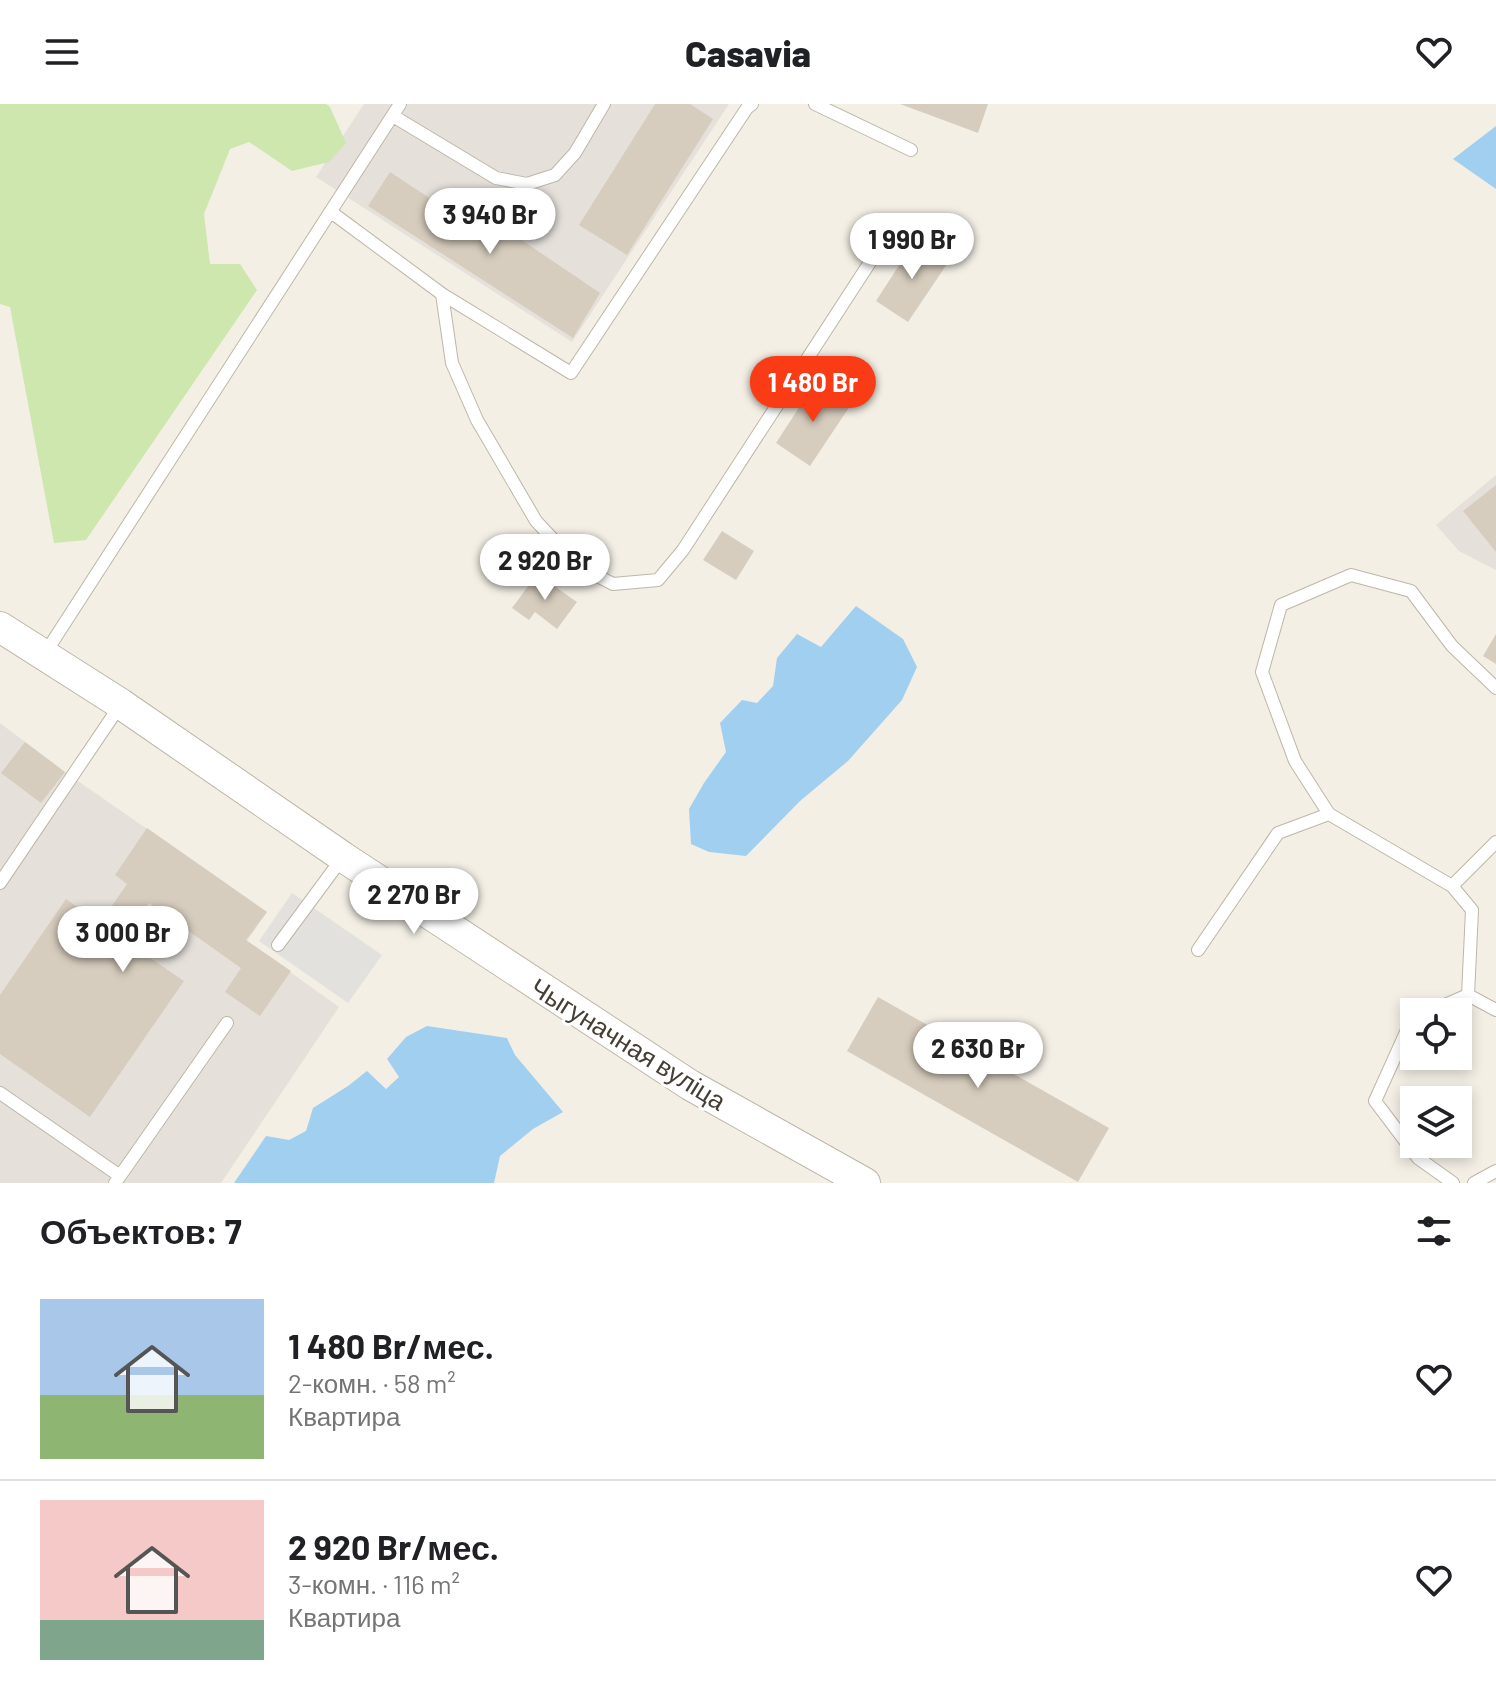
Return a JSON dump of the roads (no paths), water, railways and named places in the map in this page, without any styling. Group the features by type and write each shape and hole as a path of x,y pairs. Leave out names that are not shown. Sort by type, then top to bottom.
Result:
{"street":[{"name":"Чыгуначная вуліца","path":"0,627 121,704 343,857 690,1085 865,1183"}],"lane":[{"path":"44,655 400,104"},
{"path":"393,116 496,178 527,184 555,175 575,153 604,104"},
{"path":"331,212 442,294 571,373 752,104"},
{"path":"815,104 911,150"},
{"path":"442,294 452,363 477,420 536,521 578,566 613,584 658,580 683,550 876,253"},
{"path":"1468,995 1472,910 1452,886 1329,814 1295,761 1262,672 1281,605 1351,575 1411,591 1452,646 1496,688"},
{"path":"0,883 121,704"},
{"path":"1198,950 1278,833 1329,814"},
{"path":"1452,886 1496,842"},
{"path":"278,945 343,857"},
{"path":"1468,995 1496,1010"},
{"path":"1461,998 1468,995"},
{"path":"0,1093 118,1179 227,1023"},
{"path":"1400,1048 1375,1101 1418,1158 1453,1183"},
{"path":"1474,1183 1496,1171"}],"water":[{"path":"1496,126 1496,189 1453,159"},
{"path":"856,606 903,639 917,667 902,700 848,761 800,801 746,856 709,852 691,844 689,809 726,752 720,723 742,700 757,703 773,686 777,658 797,634 821,647"},
{"path":"427,1026 507,1038 515,1055 563,1112 533,1129 500,1156 494,1183 234,1183 266,1136 289,1140 306,1131 313,1108 367,1071 386,1089 399,1077 387,1059 406,1037"}]}
